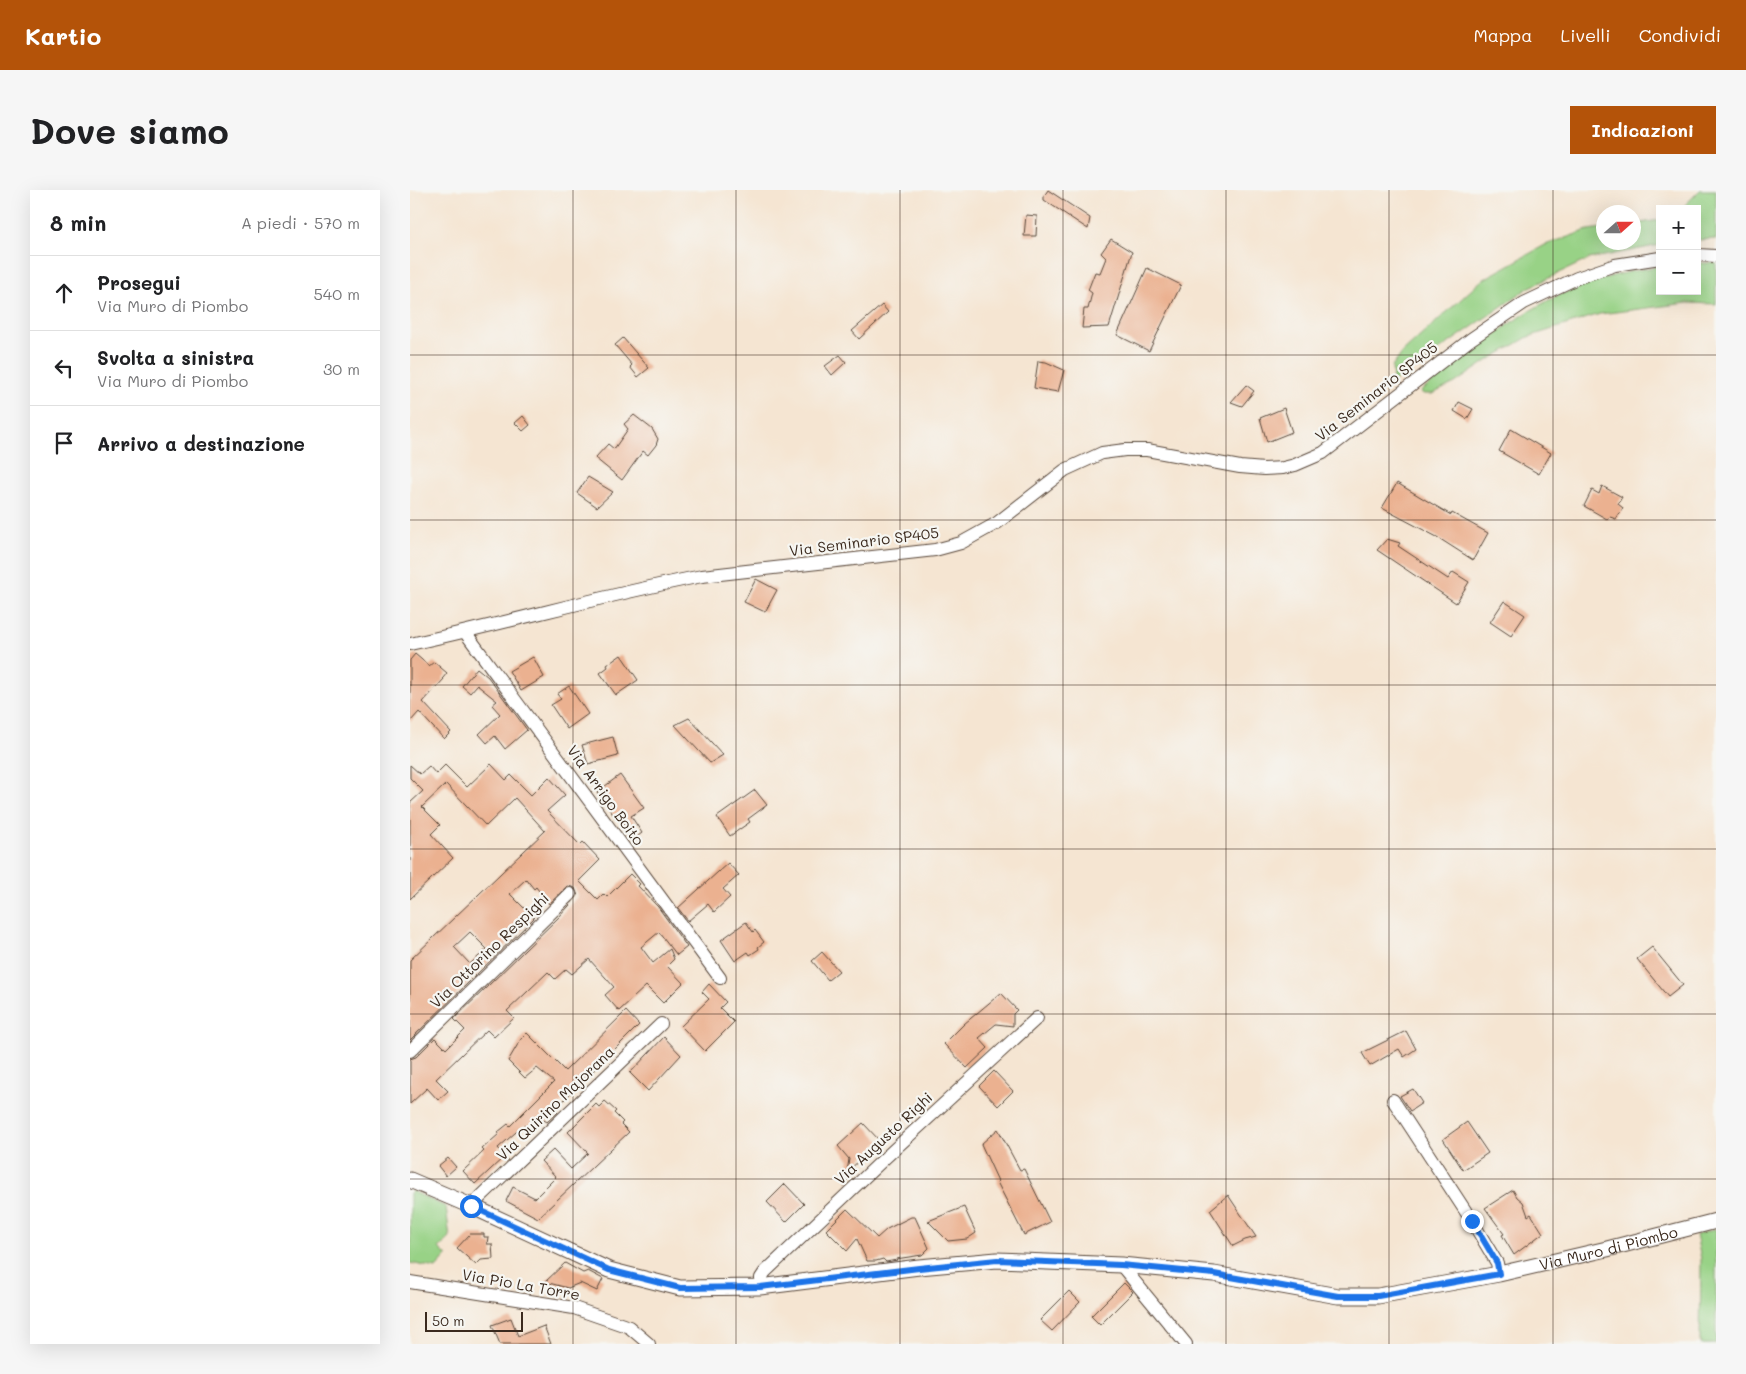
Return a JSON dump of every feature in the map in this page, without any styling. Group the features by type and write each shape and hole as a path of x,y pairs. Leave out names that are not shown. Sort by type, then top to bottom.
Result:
{"street":[{"path":"1701,255 1716,256"},
{"name":"Via Seminario SP405","path":"410,644 656,585 702,576 935,550 961,543 997,523 1065,470 1102,453 1147,450 1240,467 1283,468 1295,465 1323,453 1471,339 1524,303 1577,278 1608,267 1656,259"},
{"name":"Via Arrigo Boito","path":"466,632 720,978"},
{"name":"Via Ottorino Respighi","path":"410,1051 570,894"},
{"name":"Via Augusto Righi","path":"764,1286 761,1278 765,1272 1037,1018"},
{"name":"Via Quirino Majorana","path":"471,1206 661,1024"},
{"path":"1393,1100 1472,1221 1497,1263 1499,1274"},
{"name":"Via Muro di Piombo","path":"410,1180 609,1270 680,1288 764,1286 997,1260 1121,1265 1214,1274 1338,1296 1378,1296 1499,1274 1607,1250 1716,1221"},
{"path":"1121,1265 1186,1344"},
{"name":"Via Pio La Torre","path":"410,1282 574,1308 628,1327 649,1344"}],"green space":[{"path":"1700,190 1716,190 1716,239 1701,240 1701,205 1685,205"},
{"path":"1656,221 1656,246 1641,249 1641,223"},
{"path":"1596,229 1596,250 1635,250 1589,259 1528,288 1393,382 1392,367 1403,352 1482,280 1545,245"},
{"path":"1701,263 1716,263 1716,304 1687,303 1600,314 1528,337 1487,361 1455,383 1432,394 1420,392 1514,321 1547,301 1602,279 1656,267 1656,295 1701,295"},
{"path":"412,1191 446,1207 450,1238 439,1248 447,1256 436,1268 410,1263 410,1193"},
{"path":"1716,1229 1716,1344 1700,1344 1701,1259 1696,1235"}],"building":[{"path":"1048,190 1090,218 1088,229 1044,200"},
{"path":"1026,215 1037,216 1036,236 1024,236"},
{"path":"1111,239 1132,252 1109,327 1082,328 1084,309 1088,309 1092,293 1088,290 1095,272 1100,273 1106,258 1101,253"},
{"path":"1147,268 1181,285 1149,351 1117,335"},
{"path":"882,305 888,312 859,339 852,331"},
{"path":"623,338 649,368 638,377 630,367 632,365 615,345"},
{"path":"840,355 846,362 832,375 825,366"},
{"path":"1038,361 1046,362 1064,370 1058,392 1034,388"},
{"path":"1246,385 1254,391 1242,406 1231,402"},
{"path":"1459,402 1473,409 1467,419 1454,411"},
{"path":"1284,408 1292,432 1267,442 1260,418"},
{"path":"634,415 652,429 658,439 648,455 643,451 622,480 595,458 608,444 614,449 628,429 624,424"},
{"path":"523,416 530,425 523,431 515,423"},
{"path":"1511,429 1551,453 1539,474 1499,451"},
{"path":"588,477 613,492 597,507 577,493"},
{"path":"1397,483 1451,515 1452,513 1488,533 1473,560 1437,537 1382,508"},
{"path":"1602,486 1622,497 1618,504 1623,508 1616,519 1610,517 1607,519 1584,506 1592,490 1599,494"},
{"path":"1387,539 1400,543 1398,546 1448,579 1453,572 1469,582 1456,603 1377,550"},
{"path":"756,579 777,590 765,612 744,602"},
{"path":"1504,601 1525,615 1511,636 1490,622"},
{"path":"415,654 429,666 434,662 447,673 444,679 423,702 451,732 444,739 419,712 410,722 410,660"},
{"path":"621,655 638,680 616,695 600,673 608,667 607,665"},
{"path":"533,657 544,677 521,691 509,671"},
{"path":"477,668 488,677 527,730 505,749 495,736 487,743 479,734 500,714 492,705 497,701 477,685 470,693 462,686"},
{"path":"569,686 588,714 567,729 551,705 561,699 557,694"},
{"path":"689,718 723,755 710,763 675,725"},
{"path":"613,737 618,756 588,764 582,745"},
{"path":"491,764 506,780 511,775 531,795 549,777 565,795 547,811 580,845 583,842 600,860 579,881 598,900 604,894 607,897 630,874 640,884 638,886 658,907 687,947 677,955 659,932 641,947 653,963 670,949 674,959 667,966 683,983 663,1003 646,986 619,1011 605,995 614,987 589,959 572,974 566,969 555,979 548,972 507,1011 514,1018 494,1037 487,1030 436,1079 448,1091 438,1100 427,1088 410,1104 410,1059 416,1057 435,1038 446,1049 465,1030 454,1019 559,917 578,896 575,888 568,886 549,904 536,887 534,889 526,879 510,894 534,918 410,1040 410,960 545,831 515,798 486,826 446,784 422,807 440,825 431,834 453,858 410,899 410,803 423,791 410,778 410,765 420,774 429,766 436,774 445,765 467,787","holes":["470,932 487,949 470,964 454,947"]},
{"path":"620,775 644,808 631,816 642,833 634,839 619,818 617,820 597,792"},
{"path":"755,790 767,805 748,819 750,822 730,836 717,817"},
{"path":"728,863 739,875 723,889 730,897 714,912 708,904 688,921 678,908"},
{"path":"746,922 764,942 758,947 759,949 750,955 748,952 735,961 721,940"},
{"path":"1652,947 1683,985 1668,997 1637,959"},
{"path":"822,952 839,971 828,980 812,961"},
{"path":"709,984 726,1002 720,1008 734,1022 705,1051 681,1026 709,999 702,992"},
{"path":"1001,993 1017,1010 1013,1014 1013,1026 996,1024 979,1038 988,1048 967,1068 944,1044 964,1024"},
{"path":"626,1011 639,1025 555,1109 558,1112 547,1122 544,1120 531,1133 524,1125 498,1148 505,1156 475,1184 463,1171 484,1151 482,1149 499,1134 498,1132 508,1124 510,1126 554,1082 537,1068 525,1078 508,1061 521,1039 527,1033 565,1071"},
{"path":"1406,1031 1416,1049 1404,1057 1399,1049 1370,1066 1362,1053"},
{"path":"664,1037 681,1055 648,1091 630,1073"},
{"path":"994,1071 1013,1091 998,1106 979,1086"},
{"path":"1413,1089 1422,1103 1410,1111 1400,1096"},
{"path":"605,1101 616,1111 614,1113 629,1132 538,1218 506,1201 513,1187 535,1198 556,1177 541,1161 553,1150 571,1169 588,1153 568,1132 596,1104 599,1107"},
{"path":"1467,1122 1488,1153 1463,1170 1443,1139"},
{"path":"863,1123 880,1141 847,1172 849,1159 838,1146"},
{"path":"998,1129 1020,1170 1024,1169 1050,1222 1024,1235 997,1182 981,1144"},
{"path":"448,1158 456,1167 446,1176 438,1166"},
{"path":"785,1184 804,1204 786,1222 767,1202"},
{"path":"1513,1190 1523,1202 1528,1216 1531,1214 1543,1233 1514,1255 1502,1235 1504,1234 1485,1208"},
{"path":"1228,1195 1256,1237 1233,1246 1210,1210"},
{"path":"964,1207 976,1233 967,1239 948,1241 928,1221"},
{"path":"847,1209 877,1238 887,1229 911,1217 915,1217 929,1248 922,1255 886,1262 883,1259 867,1261 857,1239 847,1251 826,1230"},
{"path":"470,1234 484,1234 484,1237 488,1237 487,1244 492,1244 493,1259 481,1260 476,1265 457,1248"},
{"path":"565,1263 583,1273 588,1271 603,1279 597,1291 580,1283 568,1288 545,1282"},
{"path":"1124,1283 1133,1292 1100,1325 1091,1316"},
{"path":"1069,1291 1080,1302 1052,1331 1040,1320"},
{"path":"511,1318 518,1336 544,1326 551,1344 500,1344 492,1325"}],"route":[{"path":"471,1206 609,1270 680,1288 760,1287 997,1260 1121,1265 1214,1274 1338,1296 1378,1296 1499,1274 1497,1263 1472,1221"}]}
